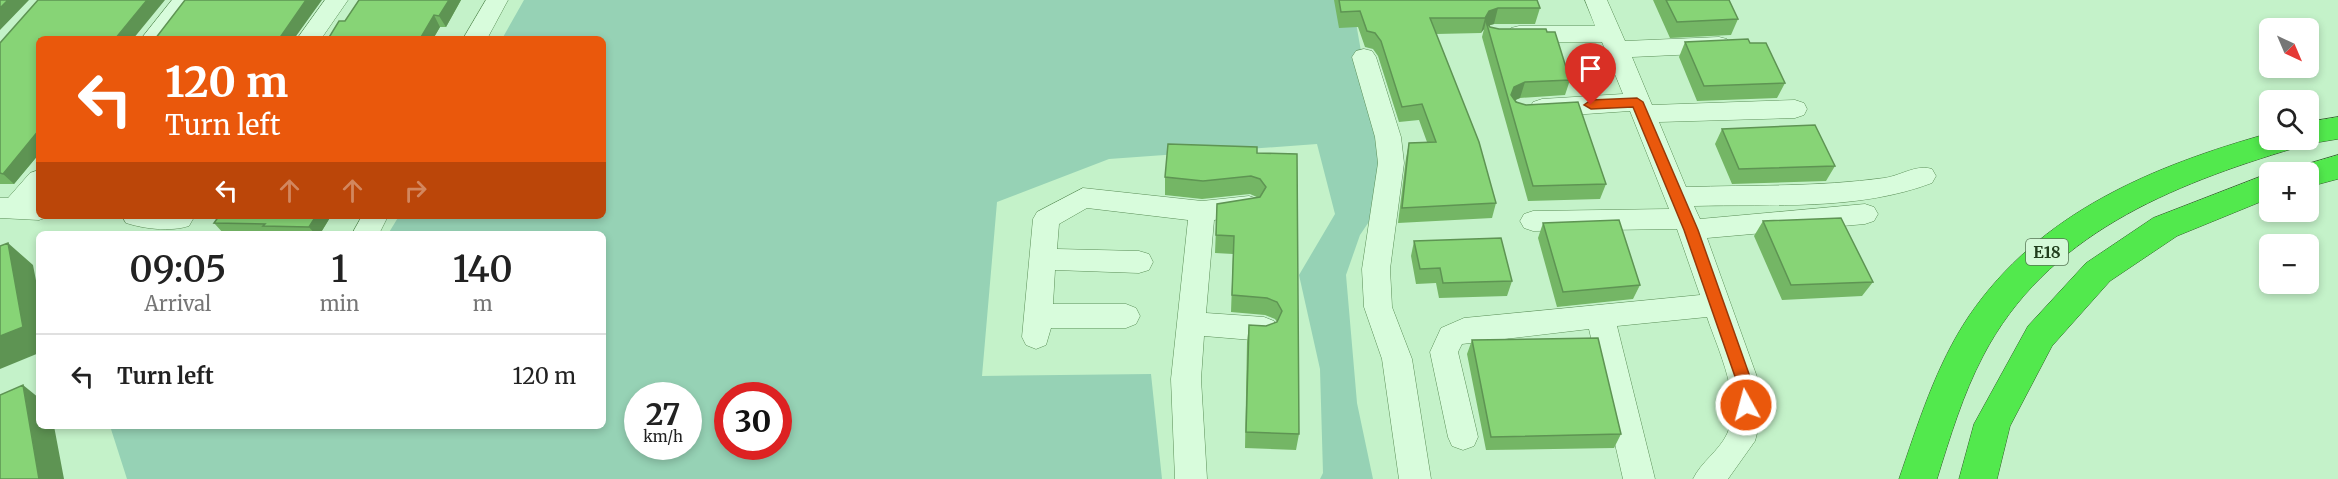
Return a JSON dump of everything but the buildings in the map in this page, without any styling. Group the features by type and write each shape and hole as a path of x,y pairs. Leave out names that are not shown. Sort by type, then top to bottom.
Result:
{"highway":[{"path":"2319,131 2338,128"},
{"name":"E18","path":"1918,479 1943,403 1976,336 2024,270 2085,221 2151,184 2234,153 2259,146"},
{"path":"2319,172 2338,167"},
{"name":"E18","path":"1978,479 1992,424 2040,336 2098,272 2165,227 2259,189"}],"street":[{"path":"155,36 185,0"},
{"path":"311,36 337,0"},
{"path":"477,36 497,0"},
{"path":"1596,0 1685,216 1746,388 1745,422 1740,441 1709,479"},
{"path":"1495,34 1614,42 1739,45"},
{"path":"1365,57 1388,137 1391,163 1376,269 1378,307 1397,358 1415,479"},
{"path":"1521,109 1795,109"},
{"path":"1685,216 1896,186 1923,176"},
{"path":"18,209 36,184"},
{"path":"1126,316 1036,327 1046,219 1083,198 1202,210 1249,206"},
{"path":"1191,479 1185,379 1202,210"},
{"path":"1533,221 1685,216 1765,221 1865,214"},
{"path":"154,219 179,223"},
{"path":"1041,259 1139,262"},
{"path":"1463,437 1444,352 1451,336 1464,330 1717,305"},
{"path":"1600,315 1639,479"},
{"path":"1190,323 1264,329"}],"green space":[{"path":"524,0 1352,0 1372,114 1391,189 1360,235 1346,275 1357,403 1373,479 1320,479 1323,473 1320,369 1299,275 1335,214 1317,144 1109,159 997,202 982,376 1151,374 1162,479 127,479 111,429 606,429 606,231 390,231 397,219 606,219 606,36 504,36"}],"route":[{"path":"1591,105 1637,102 1691,230 1746,388 1746,405"}]}
